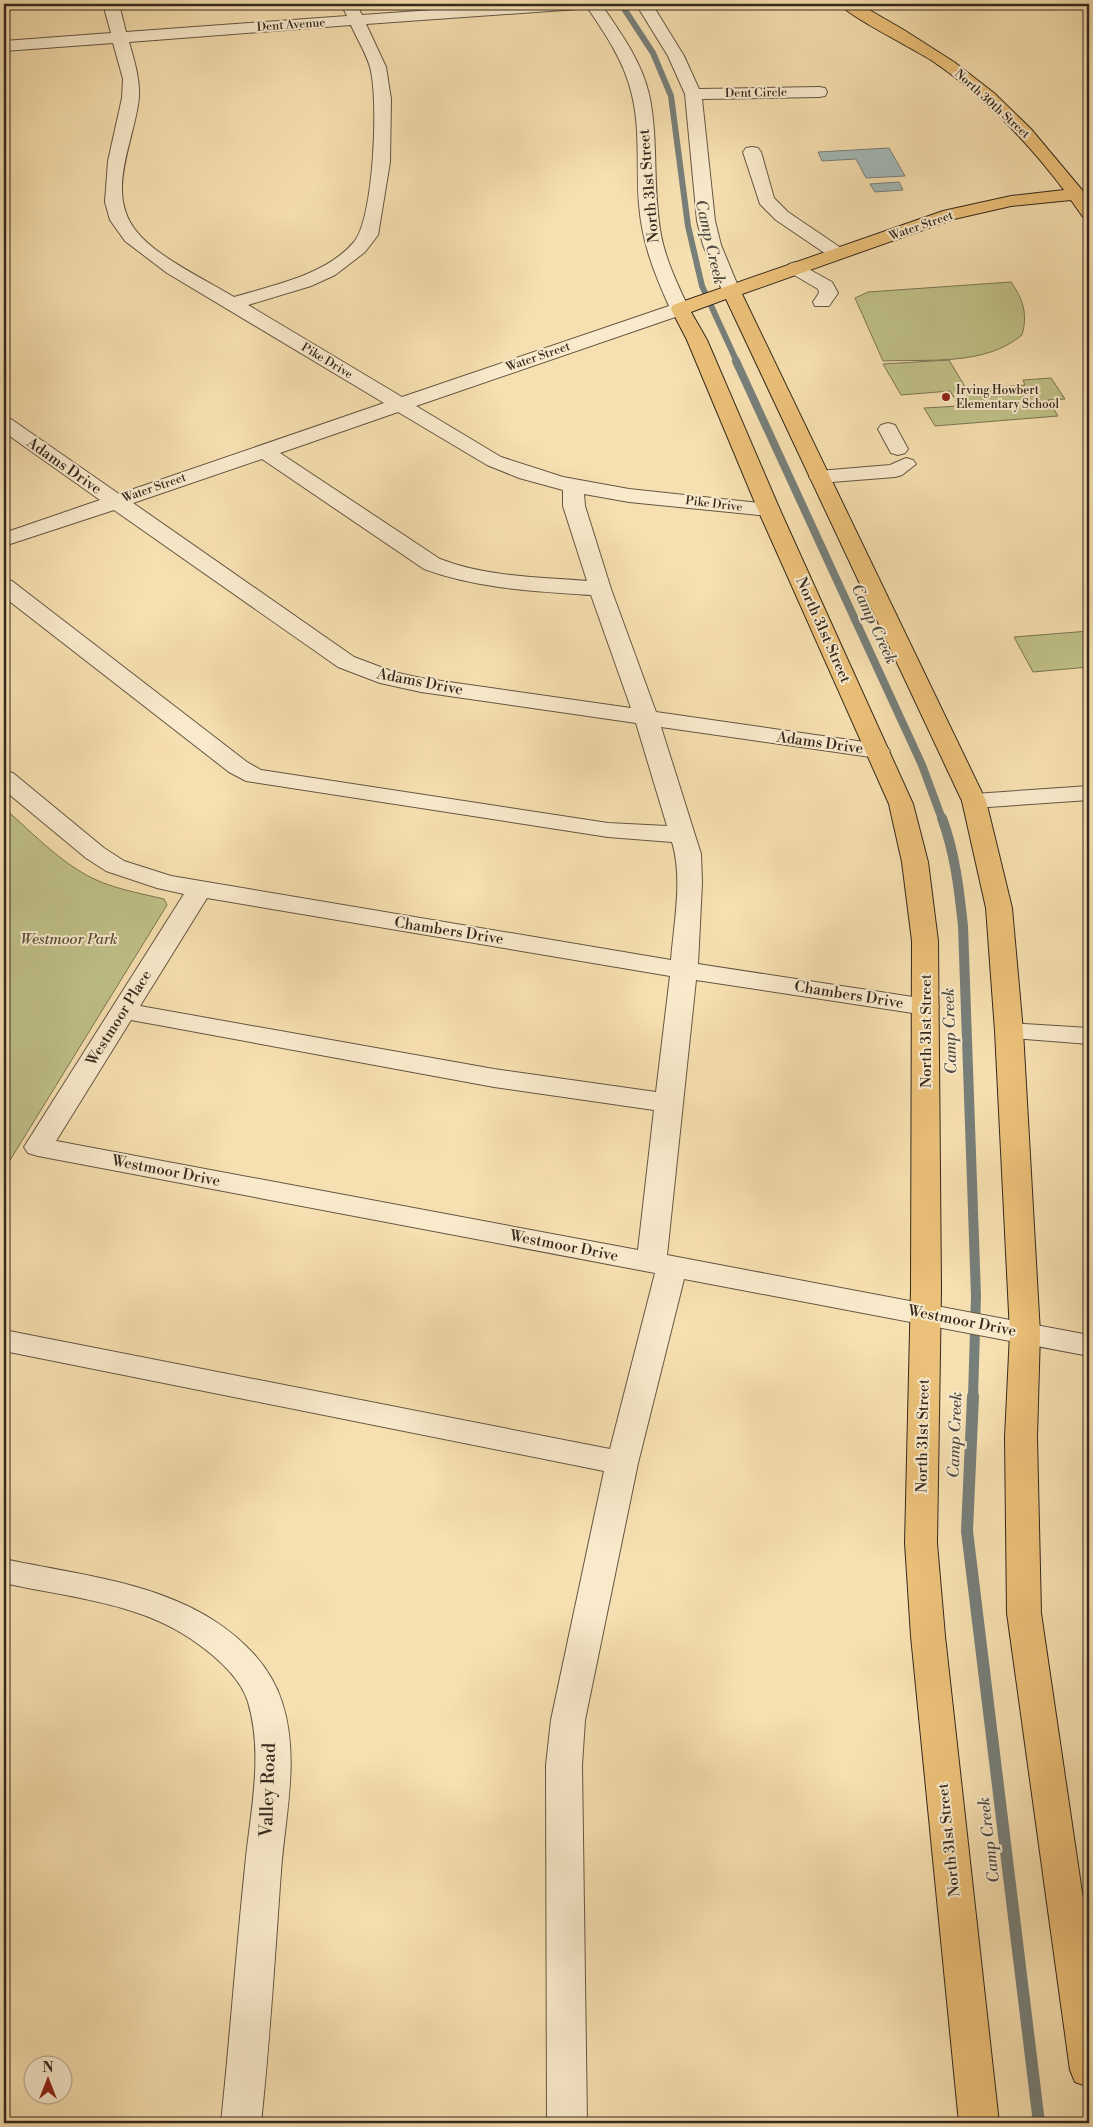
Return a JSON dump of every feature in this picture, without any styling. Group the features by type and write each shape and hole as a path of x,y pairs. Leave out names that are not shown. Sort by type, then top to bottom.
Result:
{"main road":[{"name":"North 30th Street","path":"848,4 918,44 969,80 1044,152 1089,213"},
{"name":"Water Street","path":"680,309 974,208 1011,201 1076,194"},
{"path":"731,291 974,801 999,908 1009,1031 1025,1333 1021,1437 1024,1613 1089,2070"},
{"name":"North 31st Street","path":"680,309 697,340 769,510 901,804 915,862 925,941 926,1007 926,1314 921,1543 928,1636 979,2123"}],"street":[{"name":"Pike Drive","path":"111,4 121,38 132,91 131,104 113,176 112,192 116,214 121,226 144,249 494,461 542,480 574,486 769,510"},
{"path":"232,304 304,282 328,271 353,254 369,235 374,214 381,162 382,100 378,67 349,4"},
{"name":"Dent Avenue","path":"4,46 578,4"},
{"name":"North 31st Street","path":"593,4 618,43 635,76 641,98 650,223 654,249 680,309"},
{"path":"644,4 676,56 693,94 706,221 712,245 731,291"},
{"name":"Dent Circle","path":"693,94 819,92"},
{"path":"752,152 766,200 782,216 838,254"},
{"path":"796,268 825,286 829,293 822,302"},
{"name":"Water Street","path":"4,540 680,309"},
{"name":"Adams Drive","path":"4,423 346,662 364,670 421,685 878,751"},
{"path":"819,477 895,471 902,456 888,428"},
{"path":"264,451 432,564 446,570 490,579 600,589"},
{"path":"567,2123 565,1756 568,1720 662,1264 669,1103 684,970 689,867 683,836 646,717 600,589 574,506 574,486"},
{"path":"4,586 238,767 255,776 608,830 683,836"},
{"name":"Chambers Drive","path":"4,778 95,853 115,866 139,875 200,889 684,970 926,1007"},
{"path":"974,801 1089,793"},
{"name":"Westmoor Place","path":"38,1147 200,889"},
{"path":"124,1011 494,1078 669,1103"},
{"path":"1009,1031 1089,1036"},
{"name":"Westmoor Drive","path":"38,1147 1089,1345"},
{"path":"4,1341 622,1463"},
{"name":"Valley Road","path":"4,1571 132,1600 172,1612 201,1628 232,1652 251,1674 264,1702 272,1764 241,2123"}],"green space":[{"path":"1011,282 1019,294 1023,307 1024,327 1022,335 1007,345 991,352 956,359 883,361 855,298 868,292"},
{"path":"949,360 967,390 1025,385 1023,380 1051,378 1065,399 1048,400 1058,416 935,426 924,408 959,406 950,391 901,395 883,364"},
{"path":"1089,631 1089,667 1033,672 1014,637"},
{"name":"Westmoor Park","path":"4,808 62,859 87,876 132,892 164,899 167,905 4,1170"}],"water":[{"path":"889,148 905,176 866,178 856,159 822,161 818,152"},
{"path":"899,182 903,190 875,192 870,184"}],"waterway":[{"name":"Camp Creek","path":"621,4 653,53 671,96 688,226 702,286 737,362"},
{"name":"Camp Creek","path":"736,361 922,765 942,819"},
{"name":"Camp Creek","path":"942,818 953,858 963,926 976,1296 973,1397"},
{"name":"Camp Creek","path":"973,1396 967,1531 1039,2123"}],"place":[{"name":"Irving Howbert Elementary School","path":"946,397"}]}
